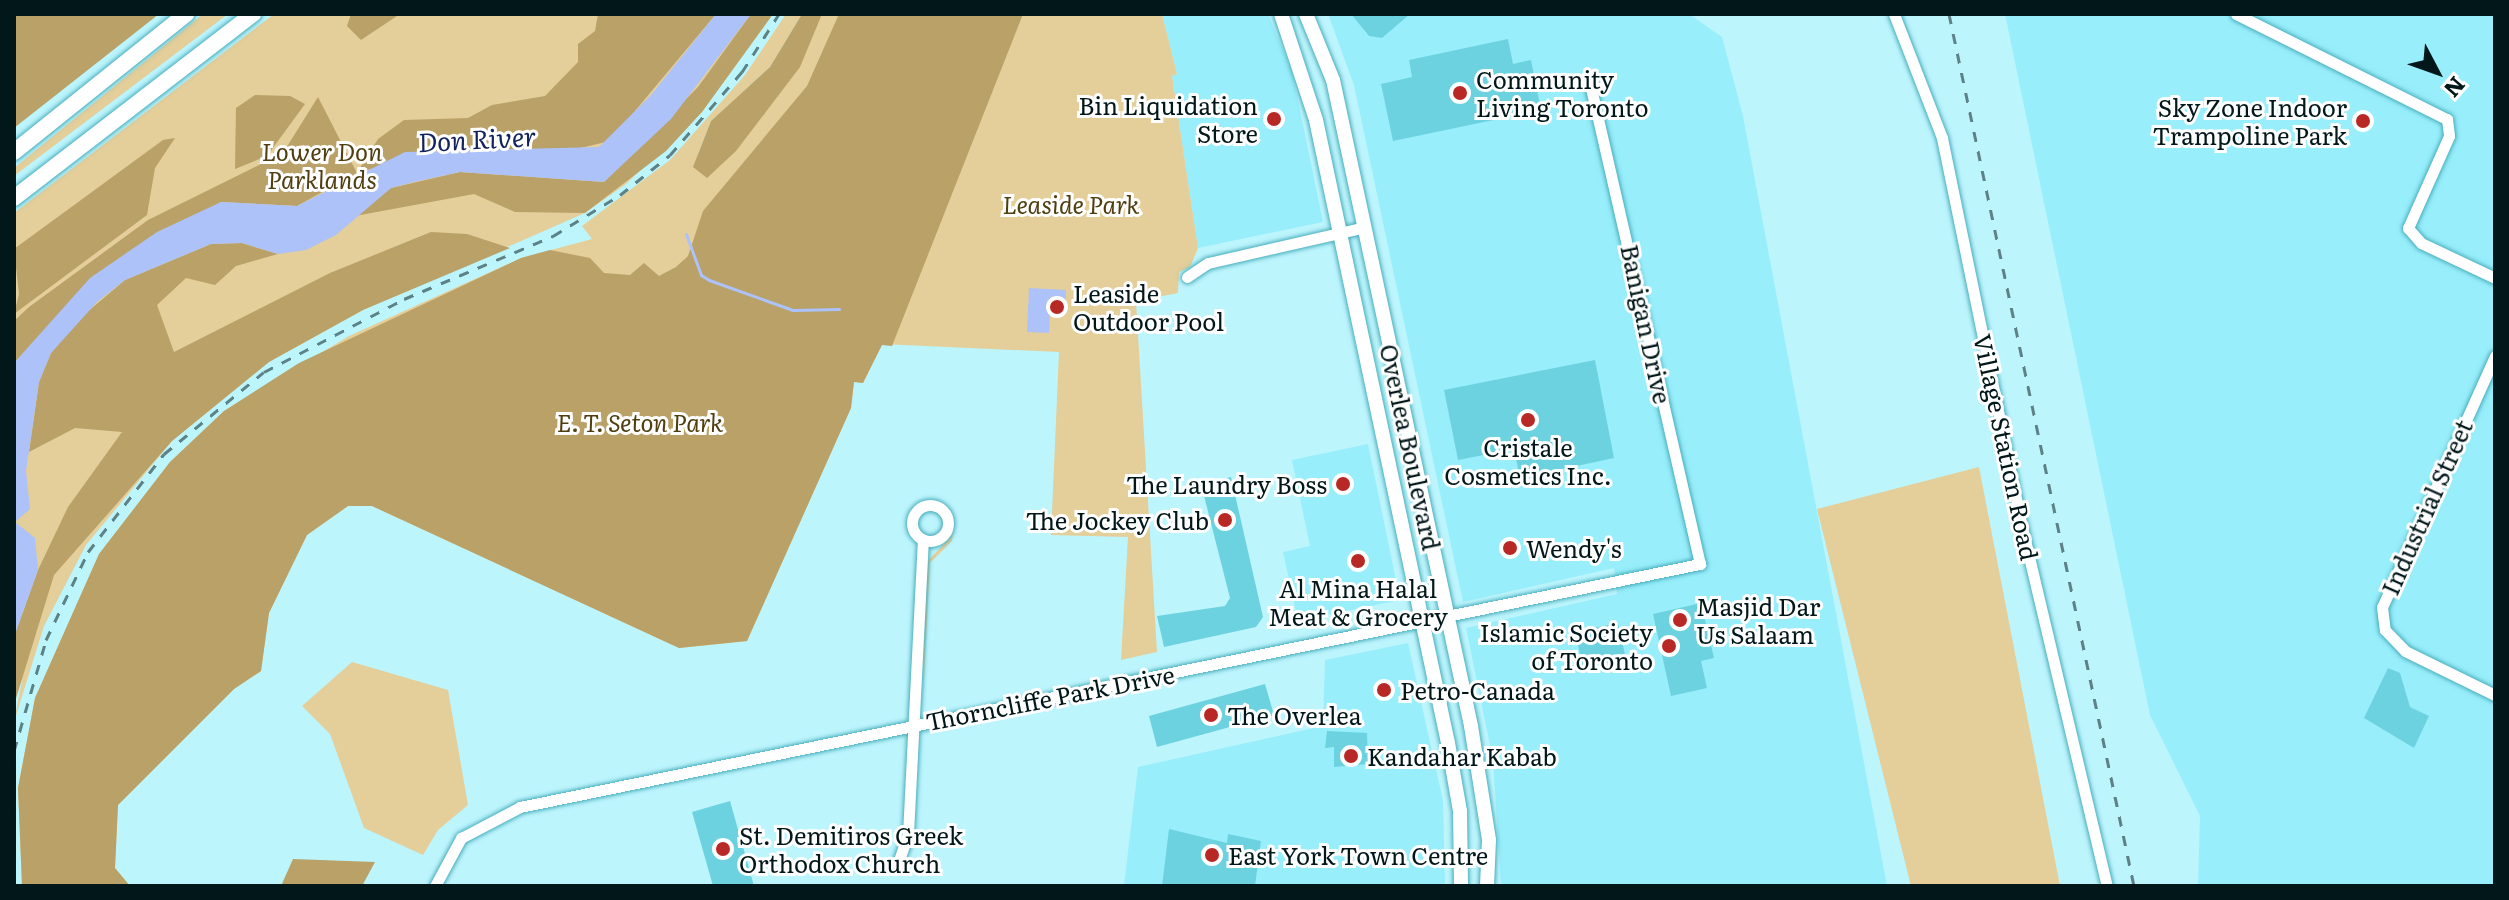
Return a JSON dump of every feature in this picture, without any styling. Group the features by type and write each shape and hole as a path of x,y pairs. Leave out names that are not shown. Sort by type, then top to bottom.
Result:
{"highway":[{"path":"14,152 186,14"},
{"path":"14,198 253,14"}],"main road":[{"name":"Overlea Boulevard","path":"1281,14 1301,62 1421,620 1460,811 1461,886"},
{"name":"Overlea Boulevard","path":"1306,14 1333,80 1484,795 1487,886"}],"street":[{"name":"Village Station Road","path":"1894,14 1942,138 2022,527 2107,886"},
{"path":"2236,14 2447,119 2449,136 2408,228 2421,243 2495,278"},
{"name":"Banigan Drive","path":"1590,85 1700,564"},
{"path":"1187,277 1208,263 1365,227"},
{"name":"Industrial Street","path":"2495,356 2382,607 2385,630 2402,649 2495,695"},
{"path":"898,863 908,834 910,725 923,539"},
{"name":"Thorncliffe Park Drive","path":"435,886 461,838 520,807 1700,564"}],"shaded area":[{"path":"716,14 751,14 671,119 604,182 460,172 414,182 391,188 336,235 306,250 278,254 242,243 211,244 125,280 97,302 51,353 39,382 26,471 30,509 15,522 35,538 38,570 14,637 14,363 90,278 157,232 221,202 297,206 405,152 599,147 651,95"},
{"path":"1162,14 1268,14 1292,72 1323,222 1198,248 1172,76 1177,74"},
{"path":"1328,14 1689,14 1722,37 1743,116 1887,886 1501,886 1493,760 1466,628 1617,594 1614,568 1463,602 1354,85"},
{"path":"2005,14 2495,14 2495,886 2198,886 2200,816 2150,715"},
{"path":"1029,288 1066,290 1065,310 1050,310 1049,333 1027,332"},
{"path":"1368,444 1400,600 1298,621 1283,552 1310,546 1292,460"},
{"path":"1408,643 1443,801 1445,886 1124,886 1138,767 1323,726 1325,660"}],"green space":[{"path":"14,14 159,14 14,128"},
{"path":"203,14 228,14 14,176 14,168"},
{"name":"Lower Don Parklands","path":"274,14 773,14 702,112 626,184 585,213 363,310 269,362 172,441 86,545 44,626 14,722 22,680 14,688 14,213"},
{"path":"351,14 400,14 361,40 347,26"},
{"path":"598,14 716,14 610,141 572,150 441,149 357,173 378,139 404,120 468,118 492,105 545,96 578,62 578,44 595,31"},
{"path":"751,14 773,14 702,112 666,151 585,213 515,212 474,194 355,216 391,188 460,172 604,182 698,87"},
{"name":"E. T. Seton Park","path":"786,14 802,14 770,67 711,121 698,154 769,73 807,14 1162,14 1177,74 1172,76 1198,248 1190,267 1179,272 1178,293 1136,301 1157,652 1121,660 1128,537 1051,535 1059,352 882,344 863,383 854,382 851,408 747,641 679,648 372,506 348,506 307,535 269,613 261,671 234,689 118,805 115,868 130,886 22,886 18,788 35,698 99,554 170,462 224,411 349,336 521,258 592,239 582,226 670,160 745,75"},
{"path":"802,14 822,14 800,67 736,151 707,178 693,167 711,121 770,67"},
{"name":"E. T. Seton Park","path":"839,14 1023,14 892,346 882,345 863,383 854,382 851,408 747,641 679,648 372,506 348,506 307,535 269,613 261,671 234,689 118,805 115,868 130,886 22,886 18,788 35,698 99,554 170,462 224,411 299,363 521,258 550,250 590,258 604,273 630,275 644,263 659,276 676,267 688,256 703,211 807,86"},
{"path":"255,95 290,96 305,104 267,156 235,169 236,108"},
{"path":"318,97 357,173 297,206 221,202 14,363 14,321 29,307 148,220 283,153"},
{"path":"175,138 155,168 147,215 14,314 19,294 14,249 163,140"},
{"path":"431,232 467,234 510,248 363,310 269,362 172,441 54,575 14,705 14,637 38,570 68,507 122,432 75,428 29,452 39,382 51,353 79,319 125,280 211,244 242,243 278,254 236,266 215,285 186,278 157,305 174,352 330,273"},
{"path":"1979,467 2060,886 1911,886 1817,509"},
{"path":"953,534 952,541 930,563 923,699 926,563"},
{"path":"352,662 448,690 468,805 438,830 423,855 364,828 330,734 302,706"},
{"path":"293,859 375,862 362,886 281,886"}],"building":[{"path":"1351,14 1410,14 1382,38 1369,36"},
{"name":"Community Living Toronto","path":"1508,39 1513,64 1531,60 1541,110 1393,141 1381,84 1412,77 1409,60"},
{"name":"Cristale Cosmetics Inc.","path":"1595,360 1614,458 1520,478 1514,449 1458,460 1444,390"},
{"path":"1231,477 1263,617 1256,627 1164,647 1157,616 1225,606 1230,598 1201,484"},
{"path":"1701,603 1714,658 1701,661 1707,688 1671,696 1653,614"},
{"path":"1618,623 1626,659 1583,668 1575,632"},
{"path":"2388,668 2400,673 2410,707 2429,716 2414,748 2364,718"},
{"name":"The Overlea","path":"1265,684 1274,715 1157,747 1149,716"},
{"name":"Kandahar Kabab","path":"1327,731 1367,733 1368,764 1334,767 1334,747 1325,748"},
{"name":"St. Demitiros Greek Orthodox Church","path":"730,801 754,886 713,886 692,812"},
{"name":"East York Town Centre","path":"1169,829 1227,843 1228,834 1261,841 1255,886 1162,886"}],"waterway":[{"path":"686,234 701,275 709,280 793,310 839,309"}],"railway":[{"path":"14,751 46,640 88,552 164,454 264,372 404,299 553,236 620,195 670,155 742,72 779,14"},
{"path":"1949,14 2134,886"}],"place":[{"name":"Community Living Toronto","path":"1460,93"},
{"name":"Bin Liquidation Store","path":"1274,119"},
{"name":"Sky Zone Indoor Trampoline Park","path":"2363,121"},
{"name":"Leaside Outdoor Pool","path":"1057,307"},
{"name":"Cristale Cosmetics Inc.","path":"1528,420"},
{"name":"The Laundry Boss","path":"1343,484"},
{"name":"The Jockey Club","path":"1225,520"},
{"name":"Wendy's","path":"1510,548"},
{"name":"Al Mina Halal Meat & Grocery","path":"1358,561"},
{"name":"Masjid Dar Us Salaam","path":"1680,620"},
{"name":"Islamic Society of Toronto","path":"1669,646"},
{"name":"Petro-Canada","path":"1384,690"},
{"name":"The Overlea","path":"1211,715"},
{"name":"Kandahar Kabab","path":"1351,756"},
{"name":"St. Demitiros Greek Orthodox Church","path":"723,849"},
{"name":"East York Town Centre","path":"1212,855"}],"water label":[{"name":"Don River","path":"477,138"}],"park label":[{"name":"Leaside Park","path":"1071,204"}]}
